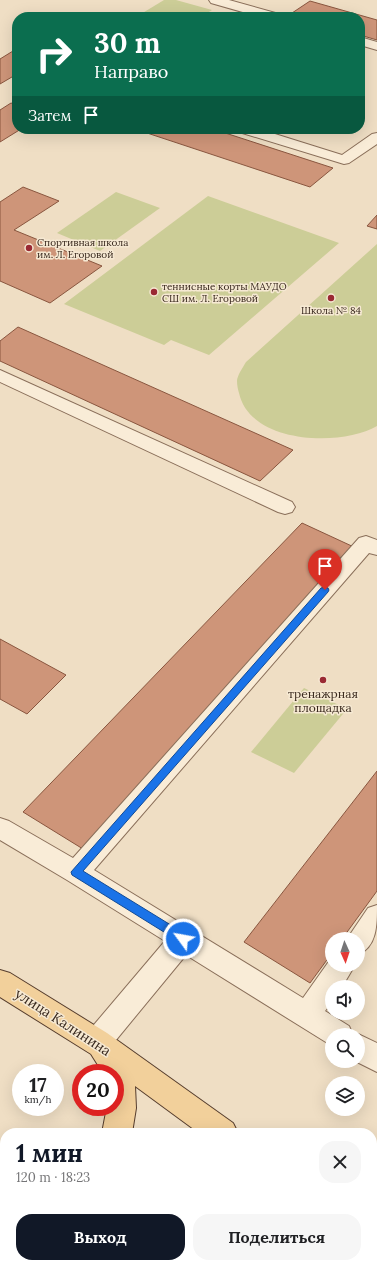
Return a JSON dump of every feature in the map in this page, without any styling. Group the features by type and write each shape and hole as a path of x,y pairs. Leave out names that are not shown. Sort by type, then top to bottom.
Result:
{"main road":[{"name":"улица Калинина","path":"0,982 97,1042 215,1128"},
{"path":"97,1042 114,1066 122,1094 119,1128"}],"lane":[{"path":"215,0 257,12"},
{"path":"365,42 377,46"},
{"path":"260,134 344,160 377,137"},
{"path":"0,375 285,507"},
{"path":"76,872 366,543 377,548"},
{"path":"0,828 76,872 328,1028"},
{"path":"365,933 377,916"},
{"path":"97,1042 183,939"},
{"path":"307,1015 337,972"},
{"path":"365,1051 377,1059"}],"green space":[{"path":"164,0 176,0 212,10 209,12 144,12"},
{"path":"116,192 160,208 100,251 57,233"},
{"path":"208,196 339,243 209,355 171,340 164,345 64,304"},
{"path":"377,244 377,426 361,433 342,437 320,438 299,436 278,431 260,423 247,410 238,390 237,379 246,362"},
{"path":"304,688 347,709 294,773 251,752"}],"building":[{"path":"310,1 349,12 294,12"},
{"path":"365,17 377,20 377,40 365,36"},
{"path":"12,52 12,77 0,84 0,59"},
{"path":"12,103 13,134 0,142 0,110"},
{"path":"150,134 228,134 333,168 310,187"},
{"name":"Спортивная школа им. Л. Егоровой","path":"23,187 59,201 14,230 102,266 50,303 0,281 0,202"},
{"path":"377,215 377,229 367,226"},
{"path":"18,327 293,450 260,481 0,361 0,341"},
{"path":"302,523 356,548 83,849 23,812"},
{"path":"0,639 66,675 27,714 0,699"},
{"path":"377,771 377,891 347,932 325,932 325,963 310,983 244,942"}],"place":[{"name":"Спортивная школа им. Л. Егоровой","path":"29,248"},
{"name":"теннисные корты МАУДО СШ им. Л. Егоровой","path":"154,292"},
{"name":"Школа № 84","path":"331,298"},
{"name":"тренажрная площадка","path":"323,680"}],"route":[{"path":"183,939 76,872 325,590"}]}
